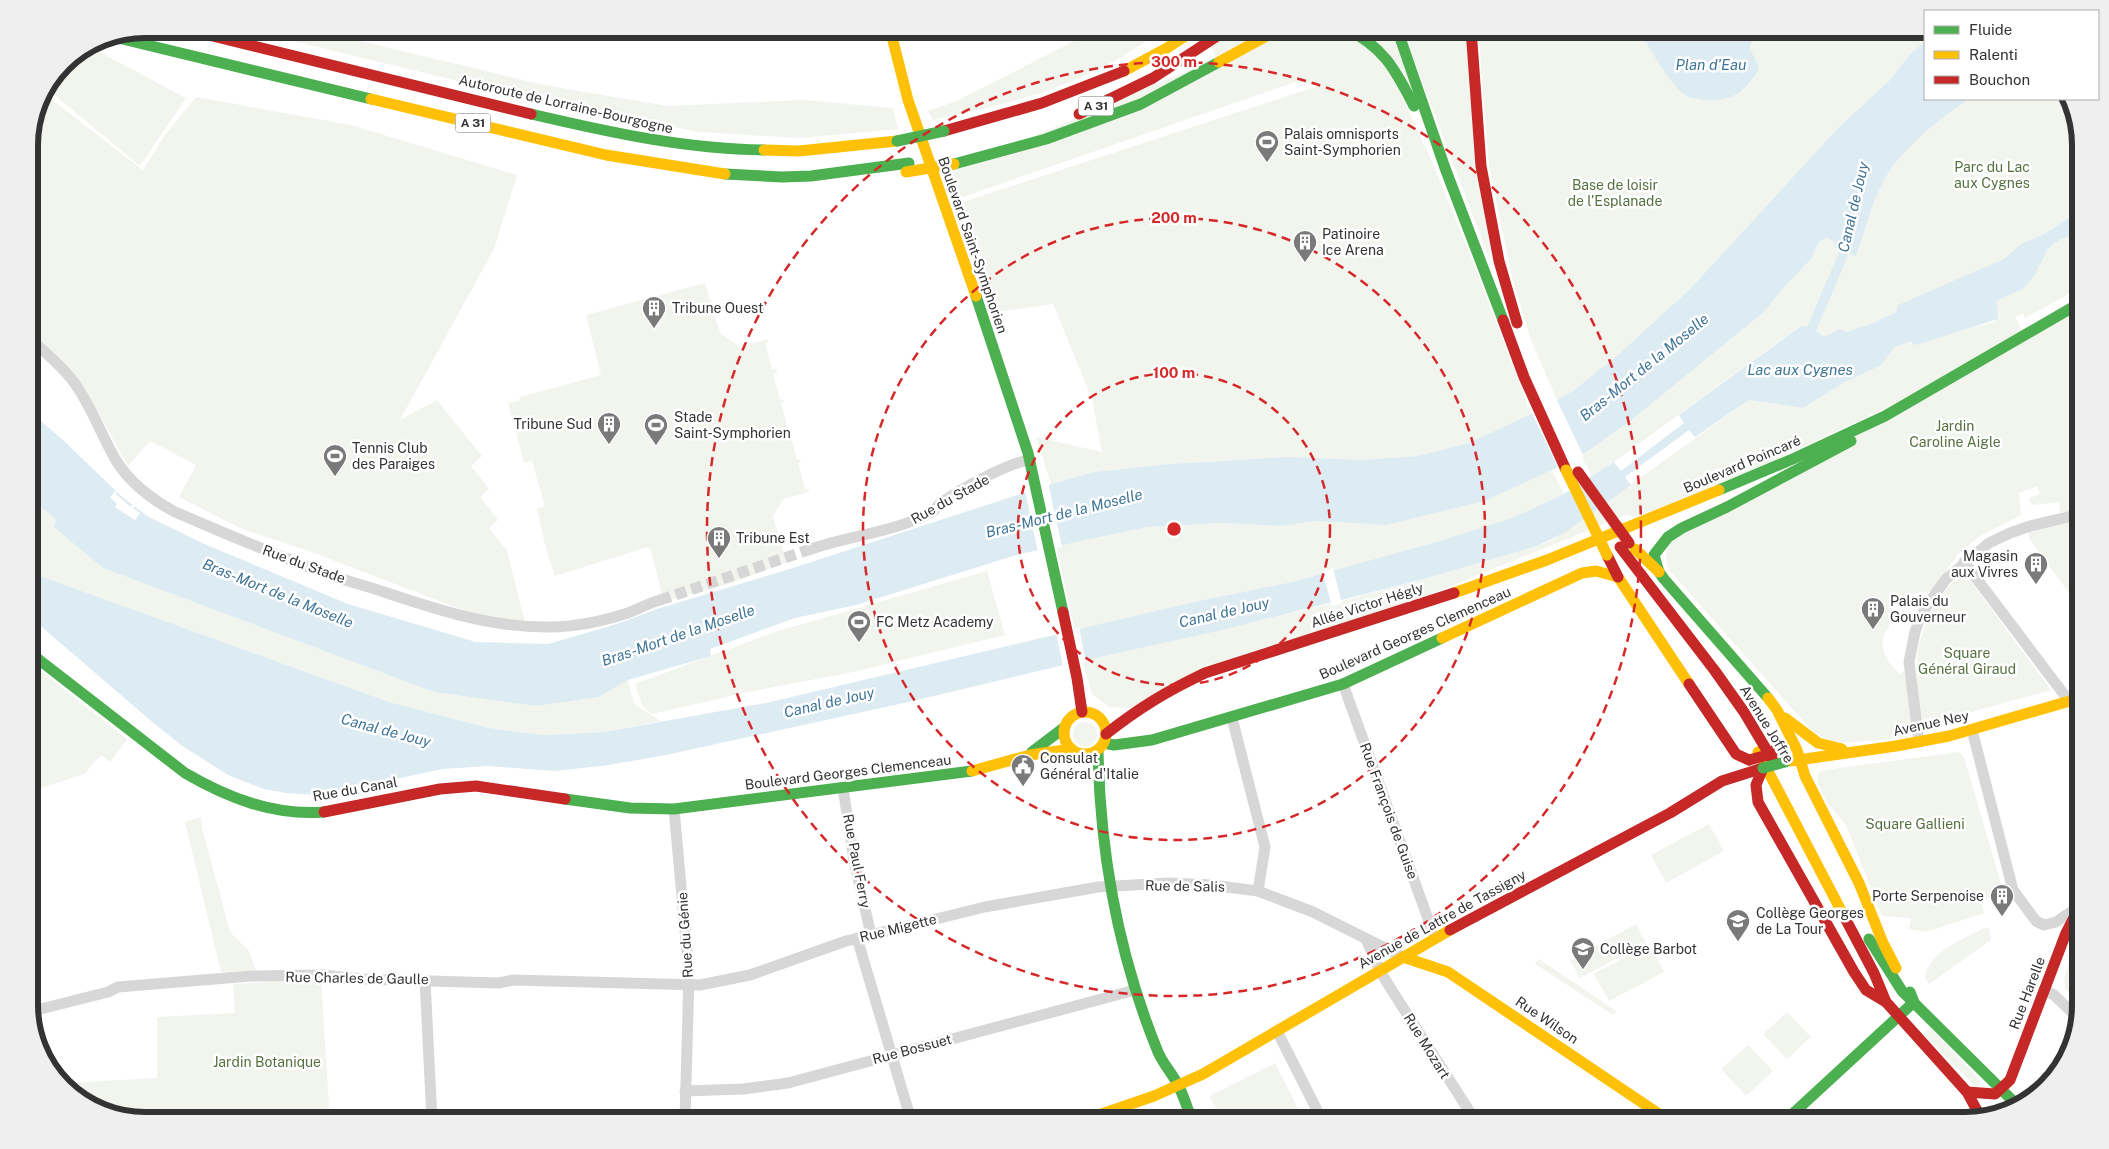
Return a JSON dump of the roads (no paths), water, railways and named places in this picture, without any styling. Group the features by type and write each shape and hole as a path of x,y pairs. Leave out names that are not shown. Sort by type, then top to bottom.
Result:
{"main road":[{"name":"Autoroute de Lorraine-Bourgogne","path":"221,38 574,124 676,144 738,150 799,151 897,141 944,131 1036,106 1121,72 1180,38"},
{"name":"Boulevard Saint-Symphorien","path":"892,38 908,100 970,278 1031,464 1077,678 1082,712"},
{"name":"A 31","path":"1070,117 1117,97 1153,78 1214,38"},
{"path":"952,159 1046,139 1141,104 1262,38"},
{"path":"1363,38 1380,50 1392,64 1445,168"},
{"path":"1400,38 1445,168 1566,470 1618,549"},
{"path":"1471,38 1481,166 1491,223 1529,376 1618,549 1618,577 1730,747 1753,766 1778,748 1782,738 1783,722"},
{"name":"A 31","path":"126,40 606,155 658,165 759,176 840,173 854,178 952,159"},
{"path":"1036,106 1131,54"},
{"path":"952,159 1036,130"},
{"name":"Boulevard Poincaré","path":"1659,572 1654,555 1668,537 1845,445 1885,416 2071,307"},
{"name":"Boulevard Poincaré","path":"1609,536 1762,472 1885,416"},
{"name":"Allée Victor Hégly","path":"1103,742 1138,709 1170,689 1213,670 1413,607 1609,536"},
{"name":"Avenue Joffre","path":"1618,549 1659,572 1751,677 1777,710 1804,773 1859,883 1883,943 1908,987 1914,1002"},
{"name":"Avenue Joffre","path":"1618,549 1708,672 1755,746 1874,973 1886,1002 1898,1018 1967,1092 1977,1111"},
{"name":"Avenue Joffre","path":"1618,549 1716,671 1780,763 1858,920 1902,991 2012,1100"},
{"name":"Boulevard Georges Clemenceau","path":"1103,742 1114,745 1152,740 1343,684 1582,574 1600,571 1618,577"},
{"name":"Rue du Canal","path":"38,659 185,773 209,788 249,804 290,812 332,811 451,787 476,786 630,808 674,809"},
{"name":"Avenue Ney","path":"1753,766 1919,742 1972,730 2072,700"},
{"name":"Allée Victor Hégly","path":"1099,718 1138,709"},
{"path":"1777,710 1806,736 1820,745 1830,748 1863,751"},
{"path":"1098,791 1103,742 1103,722 1094,714 1082,712 1071,717 1065,727 1065,740 1071,748 1082,754 1093,753 1103,742"},
{"name":"Boulevard Georges Clemenceau","path":"1025,757 1065,727"},
{"path":"1722,782 1733,766 1730,747"},
{"name":"Boulevard Georges Clemenceau","path":"674,809 964,773 994,767 1054,750 1071,748"},
{"path":"1082,754 1098,791 1113,886 1136,990 1159,1054 1178,1085 1189,1112"},
{"name":"Avenue Joffre","path":"1753,766 1754,793 1800,878 1809,889 1854,972 1866,990 1886,1002"},
{"name":"Avenue de Lattre de Tassigny","path":"1107,1112 1203,1074 1435,938 1670,813 1753,766"},
{"name":"Rue Harelle","path":"2001,1090 2010,1080 2066,932 2072,921"},
{"name":"Rue Wilson","path":"1403,957 1448,972 1656,1112"},
{"path":"1795,1112 1914,1002"},
{"path":"1967,1092 1992,1095 2001,1090"}],"street":[{"name":"Rue du Stade","path":"38,347 73,380 86,401 117,462 138,487 175,512 259,547 334,576 417,603 509,626 551,627 586,624 631,612 660,600"},
{"name":"Rue du Stade","path":"811,548 834,541 858,538 901,525 934,511 940,504 971,486 1016,464 1031,464"},
{"path":"1919,742 1909,662 1920,618 1940,585 1964,562 1989,543 2010,533 2071,516"},
{"path":"1964,562 2072,696"},
{"name":"Rue François de Guise","path":"1343,684 1435,938"},
{"path":"1232,718 1265,847 1258,891"},
{"path":"1972,730 2013,890 2036,921 2044,925 2056,922 2072,911"},
{"name":"Rue Paul Ferry","path":"843,788 854,860 871,934"},
{"name":"Rue du Génie","path":"674,809 689,974 685,1112"},
{"name":"Rue de Salis","path":"1113,886 1190,883 1230,886 1258,891 1313,912 1403,957"},
{"name":"Rue Migette","path":"688,985 742,977 871,934 994,906 1113,886"},
{"path":"857,938 909,1112"},
{"path":"1366,939 1380,971"},
{"name":"Rue Mozart","path":"1380,971 1470,1112"},
{"name":"Rue Charles de Gaulle","path":"38,1010 108,992 118,987 251,976 322,975 361,979 499,983 513,980 688,985"},
{"path":"426,980 432,1112"},
{"name":"Rue Bossuet","path":"686,1091 743,1089 788,1083 1136,990"},
{"path":"2044,990 2054,995 2072,1011"},
{"path":"1277,1031 1318,1112"}],"water":[{"name":"Plan d'Eau","path":"1644,38 1752,38 1750,49 1759,67 1750,83 1738,94 1722,99 1704,100 1685,95 1673,83"},
{"path":"1924,43 1924,100 1968,100 1920,137 1889,172 1875,201 1856,256 1849,253 1816,331 1824,337 1840,329 1847,332 1873,323 1896,312 1898,305 2004,259 2021,244 2044,234 2071,217 2071,237 2063,238 2048,249 2034,276 2024,288 1997,301 1998,319 1916,345 1911,342 1895,347 1880,366 1845,382 1803,408 1749,400 1695,437 1689,430 1625,477 1631,485 1564,533 1537,546 1420,580 1222,630 666,755 609,765 555,771 488,766 443,769 318,795 286,793 264,789 228,775 181,745 38,624 38,575 389,702 489,728 544,735 604,732 766,703 1194,602 1292,582 1436,542 1512,518 1564,494 1614,462 1621,471 1684,423 1679,415 1801,326 1807,327 1840,250 1834,247 1835,242 1827,238 1819,242 1811,259 1764,312 1629,422 1578,458 1485,501 1386,525 1315,521 1282,526 1221,523 1147,527 1020,554 856,605 795,618 710,649 711,656 628,680 599,697 536,706 434,692 103,568 54,527 56,520 38,504 38,421 42,422 64,441 120,495 147,516 202,543 348,604 476,642 548,644 620,623 657,609 793,568 1051,484 1094,472 1169,464 1287,457 1362,460 1418,456 1469,443 1531,414 1573,391 1619,354 1690,289 1839,127 1889,81 1911,53"}],"tunnel":[{"path":"660,600 811,549"}],"place":[{"name":"Palais omnisports Saint-Symphorien","path":"1267,163"},
{"name":"Patinoire Ice Arena","path":"1305,263"},
{"name":"Tribune Ouest","path":"654,329"},
{"name":"Tribune Sud","path":"609,445"},
{"name":"Stade Saint-Symphorien","path":"656,446"},
{"name":"Tennis Club des Paraiges","path":"335,477"},
{"name":"Tribune Est","path":"719,559"},
{"name":"Magasin aux Vivres","path":"2036,585"},
{"name":"Palais du Gouverneur","path":"1873,630"},
{"name":"FC Metz Academy","path":"859,643"},
{"name":"Consulat Général d'Italie","path":"1023,787"},
{"name":"Porte Serpenoise","path":"2002,917"},
{"name":"Collège Georges de La Tour","path":"1738,942"},
{"name":"Collège Barbot","path":"1583,970"}],"park label":[{"name":"Parc du Lac aux Cygnes","path":"1992,176"},
{"name":"Base de loisir de l'Esplanade","path":"1615,194"},
{"name":"Jardin Caroline Aigle","path":"1955,434"},
{"name":"Square Général Giraud","path":"1967,662"},
{"name":"Square Gallieni","path":"1915,824"},
{"name":"Jardin Botanique","path":"267,1062"}],"water label":[{"name":"Canal de Jouy","path":"1853,207"},
{"name":"Bras-Mort de la Moselle","path":"1644,367"},
{"name":"Lac aux Cygnes","path":"1800,369"},
{"name":"Bras-Mort de la Moselle","path":"1064,513"},
{"name":"Bras-Mort de la Moselle","path":"278,593"},
{"name":"Canal de Jouy","path":"1224,612"},
{"name":"Bras-Mort de la Moselle","path":"678,635"},
{"name":"Canal de Jouy","path":"829,702"},
{"name":"Canal de Jouy","path":"386,730"}]}
